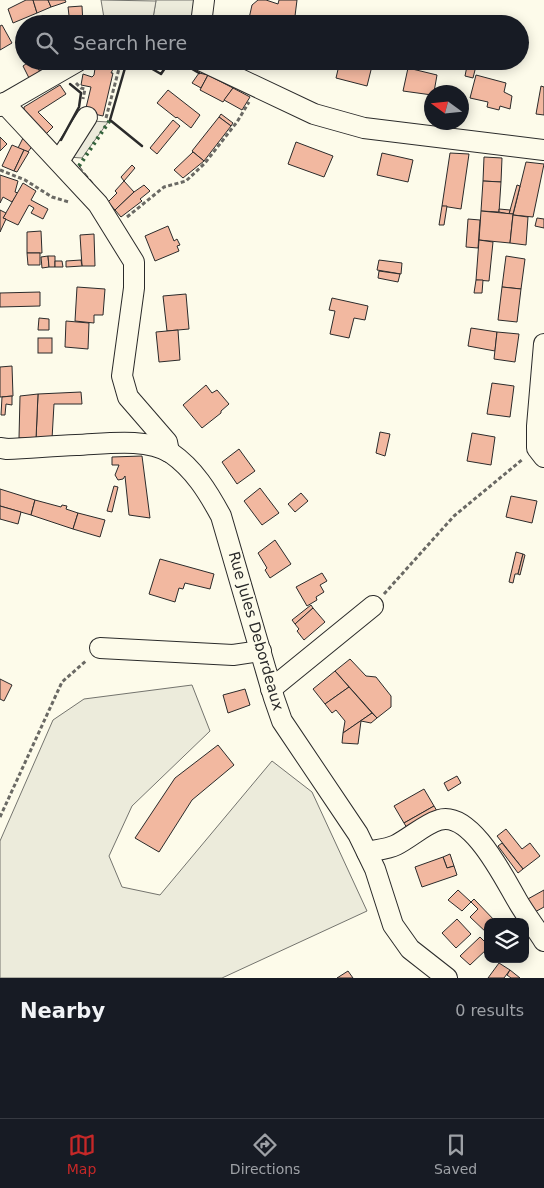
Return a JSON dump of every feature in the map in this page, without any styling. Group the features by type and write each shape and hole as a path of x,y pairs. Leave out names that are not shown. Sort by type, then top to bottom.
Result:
{"street":[{"path":"202,15 204,0"},
{"path":"63,70 2,105 59,161 98,204 134,262 134,288 122,376 128,397 167,442 169,452"},
{"path":"221,70 314,114 364,128 544,150"},
{"path":"59,161 87,117"},
{"path":"541,453 537,426 544,344"},
{"name":"Rue Jules Debordeaux","path":"0,448 129,442 169,452 188,467 207,491 221,516 282,721 341,806 358,834 375,869 393,926 410,949 447,978"},
{"path":"271,689 373,606"},
{"path":"100,648 233,655 261,651"},
{"path":"367,852 394,846 438,820 448,818 459,823 473,833 491,854 544,941"}],"path":[{"path":"74,70 75,81 81,88 85,89 81,112 87,117 106,119 119,70"},
{"path":"114,228 164,187 186,181 205,163 237,122 258,88"},
{"path":"0,170 25,180 52,197 93,207 98,204"},
{"path":"373,606 454,516 541,453"},
{"path":"0,817 62,682 100,648"}],"shaded area":[{"path":"101,0 156,1 154,15 104,15"},
{"path":"156,0 195,0 192,15 154,15"},
{"path":"92,121 108,122 82,158 68,157"},
{"path":"192,685 210,731 132,806 109,856 122,887 160,895 272,761 312,792 367,911 222,978 0,978 0,841 53,720 84,699"}],"building":[{"path":"26,0 33,0 37,13 32,15 15,15 15,22 13,23 8,9"},
{"path":"33,0 48,0 51,7 37,13"},
{"path":"48,0 65,0 66,2 51,7"},
{"path":"258,0 266,0 278,4 279,0 297,0 295,15 250,15 252,5"},
{"path":"82,6 82,15 69,15 68,7"},
{"path":"2,25 12,43 0,50 0,26"},
{"path":"25,70 39,70 40,72 29,78"},
{"path":"95,70 112,70 103,116 85,112 91,87 81,85 83,74 92,77"},
{"path":"338,70 371,70 367,86 336,78"},
{"path":"408,70 437,75 435,85 424,85 424,94 403,91"},
{"path":"466,70 475,70 473,78 465,76"},
{"path":"199,73 208,75 201,88 192,83"},
{"path":"208,75 233,88 223,102 200,90"},
{"path":"476,75 506,83 504,92 512,96 510,109 500,106 499,110 487,107 488,102 470,98"},
{"path":"60,85 66,94 38,112 53,127 45,135 24,112 24,107"},
{"path":"541,86 544,87 544,115 536,114"},
{"path":"233,88 250,97 242,110 224,100"},
{"path":"168,90 200,115 191,128 157,103"},
{"path":"221,114 233,123 231,126 219,117"},
{"path":"219,117 231,126 204,161 192,151"},
{"path":"173,120 180,126 157,154 150,148"},
{"path":"24,136 33,145 28,152 18,148"},
{"path":"0,137 7,144 0,151"},
{"path":"296,142 333,156 324,177 288,164"},
{"path":"12,145 24,150 14,171 2,166"},
{"path":"24,150 29,152 17,172 14,171"},
{"path":"193,152 204,161 183,178 174,170"},
{"path":"382,153 413,160 408,182 377,175"},
{"path":"450,153 469,154 461,209 442,206"},
{"path":"484,157 502,158 501,182 483,181"},
{"path":"526,162 544,164 533,217 513,215"},
{"path":"132,165 135,168 124,181 121,177"},
{"path":"0,175 18,181 15,192 18,193 12,202 3,197 0,203"},
{"path":"124,181 134,192 115,210 108,202 117,193 115,191"},
{"path":"483,181 501,182 499,212 481,211"},
{"path":"23,183 36,191 31,200 48,209 43,219 31,213 34,208 29,205 18,225 3,218"},
{"path":"144,185 150,191 140,199 142,201 121,217 115,210"},
{"path":"517,185 520,186 513,214 509,214"},
{"path":"442,206 447,206 444,225 439,225"},
{"path":"499,209 510,210 509,214 499,212"},
{"path":"0,210 6,213 3,218 6,219 0,232"},
{"path":"481,211 513,214 510,243 479,240"},
{"path":"513,215 528,217 526,245 510,243"},
{"path":"537,218 544,219 544,228 535,226"},
{"path":"468,219 480,220 478,248 466,247"},
{"path":"168,226 174,241 177,239 180,245 177,246 179,251 155,261 145,236"},
{"path":"41,231 42,253 27,253 27,232"},
{"path":"94,234 95,266 82,266 80,235"},
{"path":"479,240 493,242 489,281 476,280"},
{"path":"27,253 40,253 40,265 28,265"},
{"path":"48,256 49,267 42,268 41,257"},
{"path":"48,256 55,256 55,267 49,267"},
{"path":"506,256 525,259 521,289 502,287"},
{"path":"81,260 82,266 66,267 66,261"},
{"path":"379,260 402,263 401,274 377,270"},
{"path":"55,261 62,261 63,267 55,267"},
{"path":"379,271 400,274 398,282 378,278"},
{"path":"476,280 483,280 482,293 474,293"},
{"path":"77,287 105,289 103,315 94,315 94,323 75,321"},
{"path":"502,287 521,289 517,322 498,320"},
{"path":"40,292 40,306 0,307 0,293"},
{"path":"186,294 189,329 167,331 163,296"},
{"path":"332,298 368,306 365,320 354,318 349,338 330,334 335,311 329,310"},
{"path":"39,318 49,319 49,330 38,330"},
{"path":"66,321 89,323 88,349 65,347"},
{"path":"471,328 497,332 495,351 468,346"},
{"path":"178,330 180,360 159,362 156,332"},
{"path":"497,332 519,334 515,362 494,359"},
{"path":"38,338 52,338 52,353 38,353"},
{"path":"12,366 13,396 0,397 0,367"},
{"path":"492,383 514,386 510,417 487,414"},
{"path":"206,385 212,393 217,390 229,404 202,428 183,405"},
{"path":"81,392 82,404 54,404 52,439 36,439 38,394"},
{"path":"38,394 36,439 19,438 20,396"},
{"path":"12,396 12,405 6,404 5,415 1,415 2,397"},
{"path":"380,432 390,434 385,456 376,453"},
{"path":"472,433 495,437 491,465 467,461"},
{"path":"239,449 255,471 237,484 222,462"},
{"path":"142,456 150,518 129,515 125,476 123,479 118,480 115,475 119,465 112,465 112,457"},
{"path":"114,486 118,487 112,512 107,511"},
{"path":"260,488 279,513 262,525 244,501"},
{"path":"0,489 35,500 31,515 0,506"},
{"path":"301,493 308,501 295,512 288,504"},
{"path":"511,496 537,501 532,523 506,517"},
{"path":"35,500 61,507 62,505 67,506 66,509 78,513 73,529 31,515"},
{"path":"0,506 21,512 18,524 0,519"},
{"path":"78,513 105,520 100,537 73,529"},
{"path":"275,540 291,564 270,578 265,570 267,568 258,553"},
{"path":"516,552 523,554 518,574 515,574 513,583 509,582"},
{"path":"523,554 525,555 520,575 518,574"},
{"path":"160,559 214,574 210,589 185,583 183,589 179,588 175,602 149,594"},
{"path":"322,573 327,581 320,585 324,592 316,597 317,600 307,606 296,587"},
{"path":"311,605 313,608 295,624 292,620"},
{"path":"313,608 325,622 304,640 297,631 299,629 295,624"},
{"path":"350,659 366,676 376,677 391,696 391,707 377,718 335,671"},
{"path":"335,671 349,687 325,704 313,689"},
{"path":"0,679 12,685 4,701 0,699"},
{"path":"349,687 372,713 343,733 345,721 336,710 332,713 325,704"},
{"path":"245,689 250,705 228,713 223,695"},
{"path":"372,713 377,718 371,723 361,721 358,744 342,743 343,733"},
{"path":"218,745 234,765 192,800 159,852 135,838 175,778"},
{"path":"457,776 461,783 448,791 444,783"},
{"path":"424,789 434,806 404,823 394,806"},
{"path":"434,806 437,811 407,828 404,823"},
{"path":"506,829 522,849 530,843 540,856 523,869 497,836"},
{"path":"502,843 523,869 518,873 498,846"},
{"path":"450,854 454,866 447,868 443,857"},
{"path":"443,857 447,868 454,866 457,875 422,887 415,867"},
{"path":"458,890 471,902 462,911 448,900"},
{"path":"544,890 544,907 533,913 526,900"},
{"path":"474,899 492,918 484,918 484,930 470,917 478,909 471,902"},
{"path":"457,919 471,934 456,948 442,933"},
{"path":"480,937 484,941 484,952 470,965 460,956"},
{"path":"499,963 510,970 504,978 488,978"},
{"path":"510,970 520,978 511,978 507,975"},
{"path":"348,971 353,978 337,978"}],"hedge":[{"path":"79,166 110,120"}],"fence":[{"path":"79,166 93,183"}],"wall":[{"path":"124,70 110,120 142,146"},
{"path":"154,70 161,74 164,70"},
{"path":"194,70 199,73"},
{"path":"61,140 79,107 81,93 70,84"}]}
